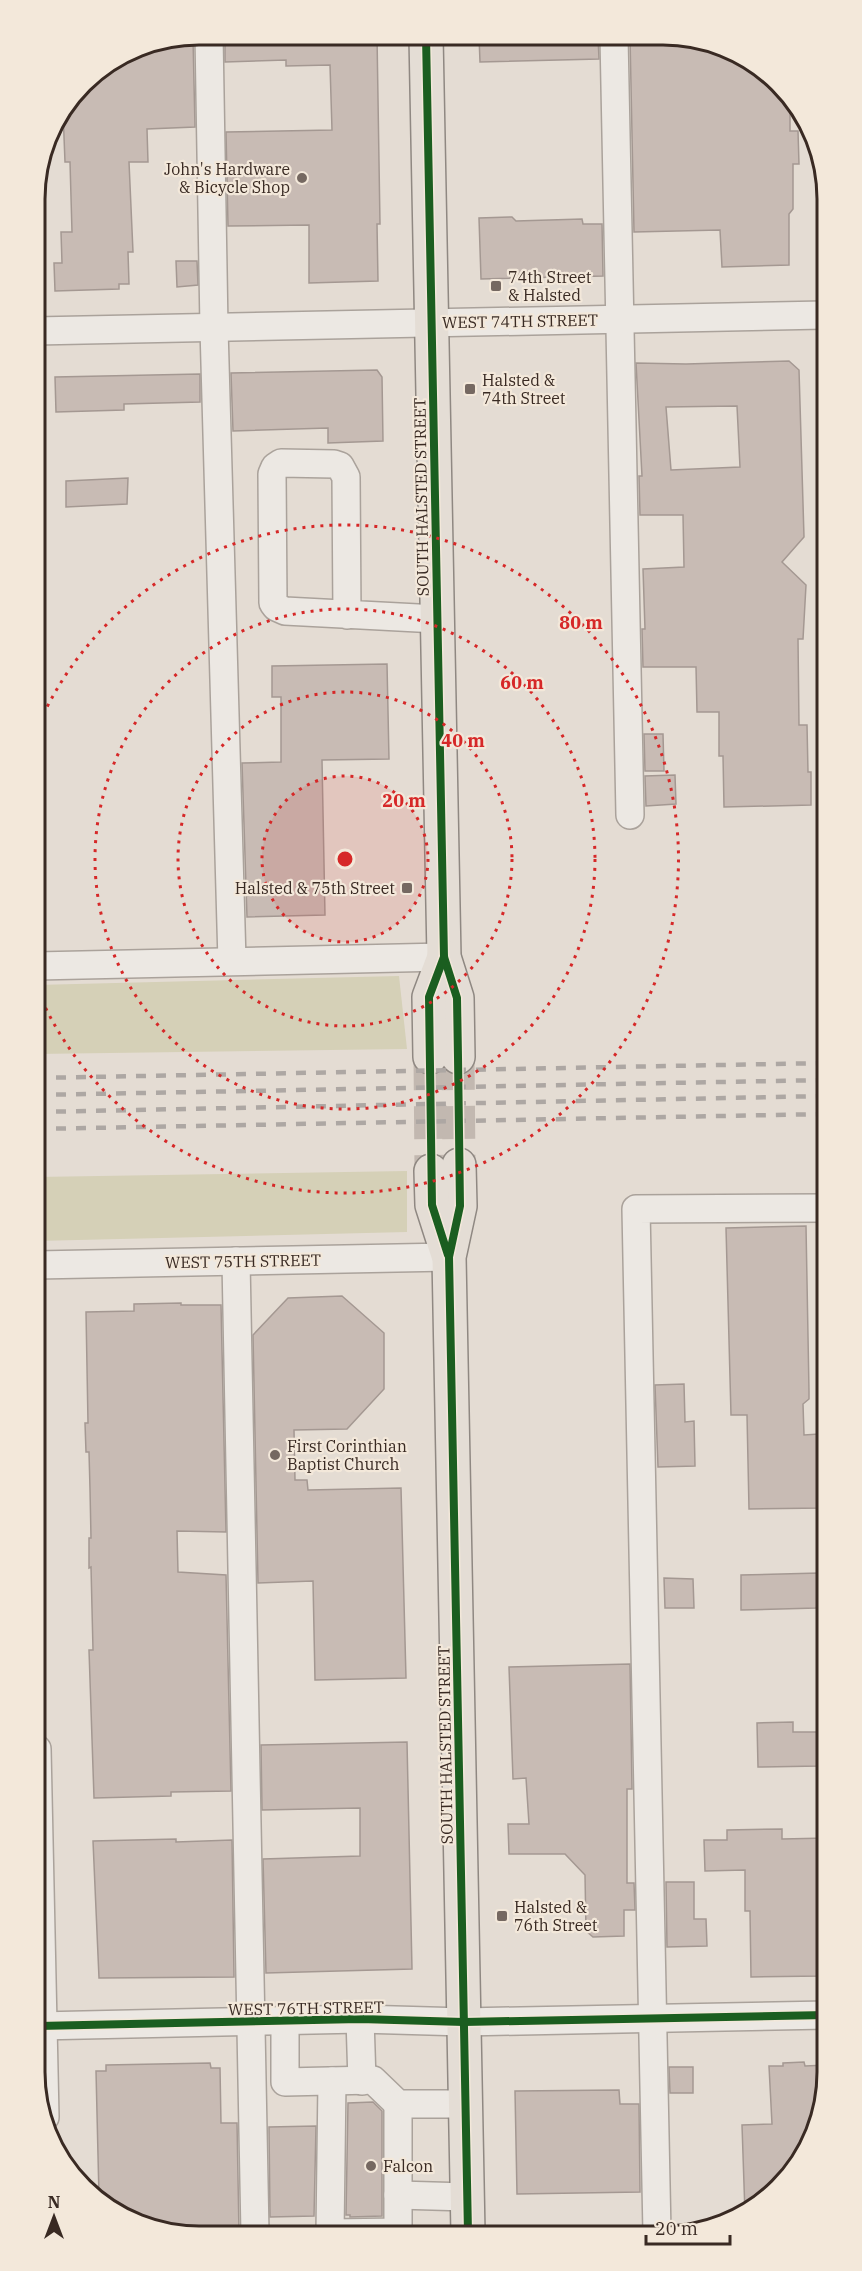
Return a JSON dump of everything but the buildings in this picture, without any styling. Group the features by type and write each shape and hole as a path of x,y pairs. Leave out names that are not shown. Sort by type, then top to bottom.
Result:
{"main road":[{"name":"SOUTH HALSTED STREET","path":"426,45 444,957 429,997 444,1057"},
{"name":"SOUTH HALSTED STREET","path":"445,1168 432,1205 449,1257 468,2226"}],"street":[{"path":"209,45 214,328 232,962"},
{"path":"614,45 630,815"},
{"name":"WEST 74TH STREET","path":"45,331 817,315"},
{"path":"346,615 345,477 343,471 340,466 334,464 281,464 275,467 272,474 273,603 285,611 346,615 437,619"},
{"path":"45,966 444,957"},
{"path":"657,2226 636,1209 817,1208"},
{"name":"WEST 75TH STREET","path":"45,1265 449,1257"},
{"path":"237,1261 255,2226"},
{"name":"WEST 76TH STREET","path":"45,2026 285,2020 360,2019 464,2022 817,2015"},
{"path":"360,2019 362,2081"},
{"path":"285,2020 285,2082 373,2080 398,2104 466,2104"},
{"path":"331,2226 332,2081"},
{"path":"398,2104 398,2226"},
{"path":"398,2195 467,2197"}],"shaded area":[{"path":"399,976 407,1049 45,1054 45,985"},
{"path":"407,1171 407,1232 45,1241 45,1177"}],"tunnel":[{"path":"430,1057 431,1171"},
{"path":"458,1057 459,1165"}],"railway":[{"path":"45,1078 817,1063"},
{"path":"45,1095 817,1080"},
{"path":"45,1112 817,1096"},
{"path":"45,1129 817,1114"}],"cycle path":[{"path":"426,45 444,957 457,998 460,1206 449,1257 468,2226"},
{"path":"444,957 429,997 432,1205 448,1255"},
{"path":"45,2026 360,2019 464,2022 817,2015"}],"place":[{"name":"John's Hardware & Bicycle Shop","path":"302,178"},
{"name":"74th Street & Halsted","path":"496,286"},
{"name":"Halsted & 74th Street","path":"470,389"},
{"name":"Halsted & 75th Street","path":"407,888"},
{"name":"First Corinthian Baptist Church","path":"275,1455"},
{"name":"Halsted & 76th Street","path":"502,1916"},
{"name":"Falcon","path":"371,2166"}]}
